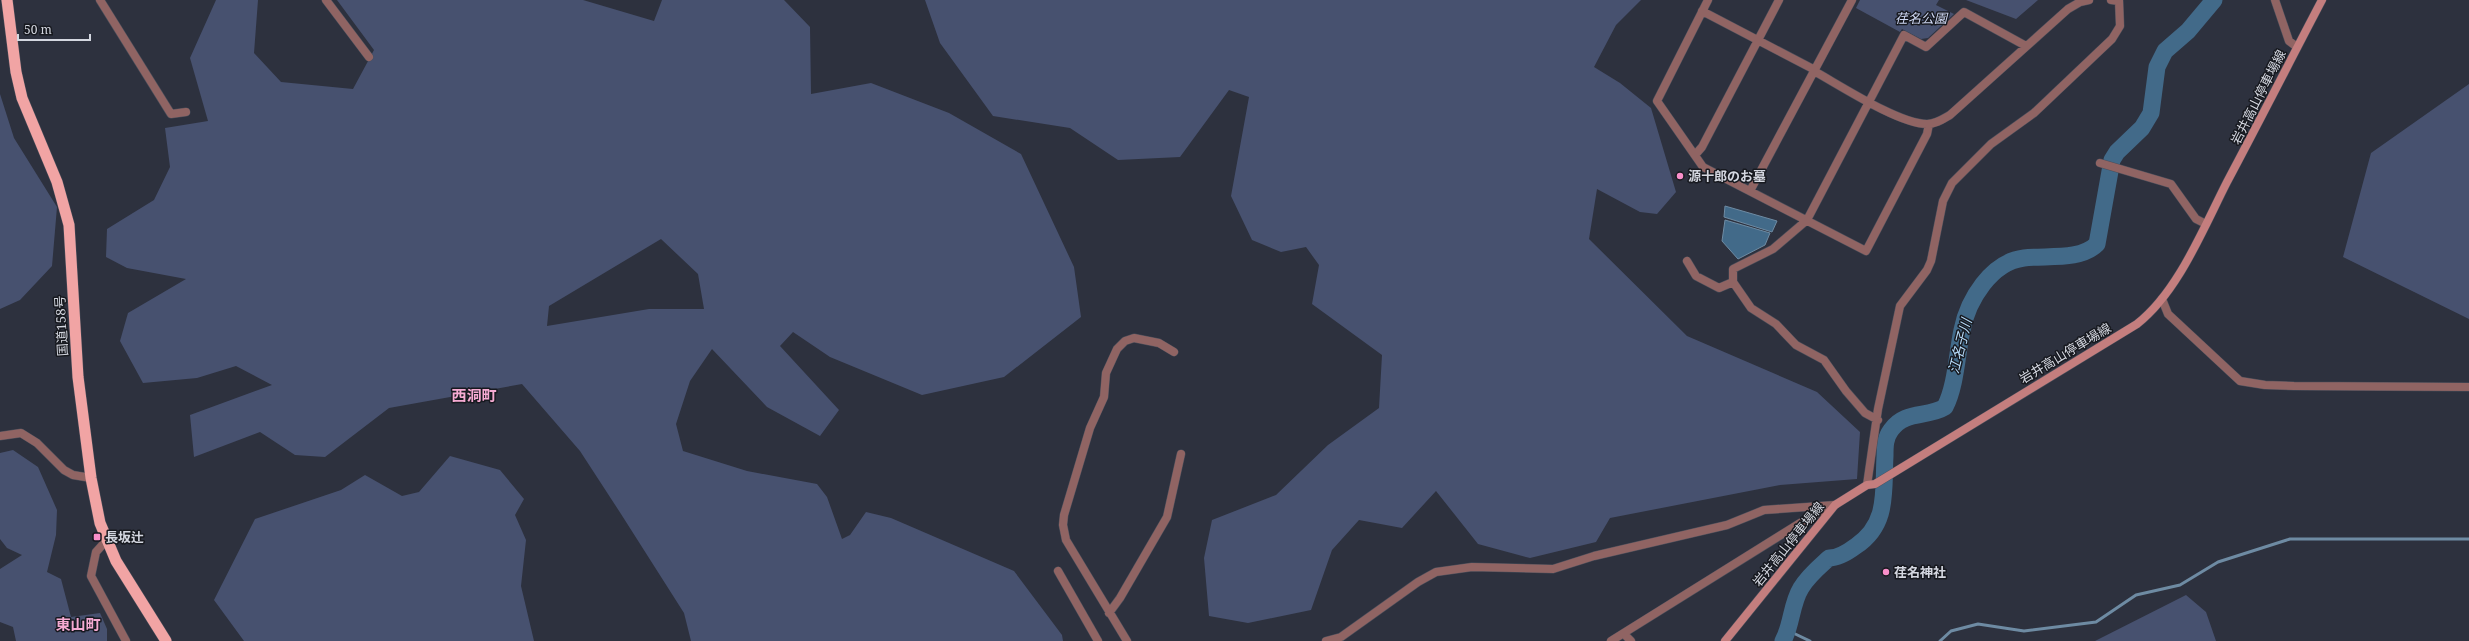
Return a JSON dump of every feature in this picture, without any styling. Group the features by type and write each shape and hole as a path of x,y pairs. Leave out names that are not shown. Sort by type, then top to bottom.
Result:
{"highway":[{"name":"国道158号","path":"7,0 16,72 22,98 57,182 69,225 78,377 91,478 106,541 166,641"}],"main road":[{"name":"岩井高山停車場線","path":"1725,641 1834,505 1894,472 2137,324 2162,299 2206,224 2322,0"}],"street":[{"path":"100,0 171,114 186,112"},
{"path":"326,0 369,57"},
{"path":"1708,0 1657,101 1703,167 1866,251 1927,134 1929,124"},
{"path":"1695,155 1702,147 1779,0"},
{"path":"1750,191 1852,0"},
{"path":"1702,11 1906,120 1929,124 1950,115 2074,4 2089,0"},
{"path":"1871,484 1878,409 1900,306 1927,270 1931,261 1944,201 1952,183 1991,144 2034,113 2112,39 2120,26 2116,0"},
{"path":"2275,0 2288,41 2297,47"},
{"path":"1878,420 1865,413 1846,391 1824,360 1796,346 1776,324 1755,312 1733,282 1733,269 1773,249 1807,220 1904,35 1926,47 1964,12 2026,46"},
{"path":"2101,164 2171,184 2196,219 2206,224"},
{"path":"1687,261 1696,276 1719,288 1733,282"},
{"path":"2162,299 2168,314 2240,381 2265,385 2294,386 2469,387"},
{"path":"1127,641 1066,540 1063,525 1064,516 1090,428 1104,397 1106,373 1117,349 1124,342 1134,338 1159,344 1174,352"},
{"path":"0,436 21,433 37,443 64,470 73,475 91,478"},
{"path":"1109,613 1120,598 1167,517 1181,454"},
{"path":"1611,641 1813,515 1834,505"},
{"path":"1326,641 1341,637 1418,582 1436,572 1472,567 1553,569 1594,556 1727,524 1764,510 1834,505"},
{"path":"106,541 96,552 91,576 126,641"},
{"path":"1058,571 1098,641"},
{"path":"1624,634 1631,641"}],"green space":[{"path":"216,0 258,0 254,53 281,82 353,89 374,50 337,0 583,0 654,21 662,0 784,0 810,27 811,94 871,83 949,113 1021,154 1074,267 1081,317 1004,377 922,395 830,357 793,332 780,346 839,410 820,436 767,407 712,349 690,381 676,424 683,451 747,471 817,484 827,497 842,539 850,535 866,512 891,518 1014,571 1062,635 1063,641 691,641 684,613 580,451 522,384 389,408 325,457 295,455 260,432 194,457 190,415 272,385 236,366 197,378 143,383 120,341 128,313 186,279 127,268 106,257 107,229 154,200 170,167 165,128 208,121 190,58","holes":["661,239 698,274 704,309 649,309 547,326 549,306"]},
{"path":"925,0 1641,0 1616,25 1594,67 1620,83 1651,108 1676,192 1657,214 1640,212 1597,189 1589,239 1687,336 1817,392 1860,432 1857,479 1780,485 1610,518 1596,542 1530,558 1478,544 1436,491 1402,528 1359,520 1332,550 1311,610 1248,623 1209,616 1204,558 1212,520 1276,495 1328,445 1379,408 1382,355 1312,304 1319,265 1306,247 1281,252 1252,240 1231,196 1249,97 1229,90 1180,157 1118,160 1070,128 993,116 940,43"},
{"name":"荏名公園","path":"1860,0 1939,0 1936,5 1954,14 1928,38 1921,39 1902,29 1900,32 1856,8"},
{"path":"1966,0 2038,0 2016,19"},
{"path":"2469,84 2469,319 2343,257 2371,153"},
{"path":"0,94 14,138 57,207 52,266 20,300 0,309"},
{"path":"13,450 38,467 57,510 56,535 47,572 61,579 71,617 100,613 107,629 107,641 16,641 13,627 0,622 0,569 22,555 7,548 0,539 0,453"},
{"path":"450,456 500,470 524,499 515,515 526,540 521,586 534,641 244,641 214,600 255,519 341,490 365,475 402,496 419,492"},
{"path":"2186,595 2206,612 2216,641 2095,641"}],"shaded area":[{"path":"1725,206 1777,221 1772,232 1724,217"},
{"path":"1725,220 1770,233 1765,245 1738,259 1722,241"}],"waterway":[{"name":"江名子川","path":"1783,641 1798,594 1807,580 1829,558 1840,556 1850,550 1867,537 1874,528 1882,506 1884,494 1885,445 1886,439 1891,430 1897,424 1909,417 1945,407 1952,389 1965,318 1983,284 2001,267 2012,261 2033,257 2072,255 2082,253 2097,244 2112,160 2117,152 2142,128 2151,113 2157,67 2165,51 2188,31 2214,0"},
{"path":"1940,641 1951,631 1978,624 2024,631 2096,622 2136,595 2180,585 2218,562 2290,539 2469,539"},
{"path":"1789,631 1810,641"}],"place":[{"name":"源十郎のお墓","path":"1680,176"},
{"name":"長坂辻","path":"97,537"},
{"name":"荏名神社","path":"1886,572"}],"district":[{"name":"西洞町","path":"474,396"},
{"name":"東山町","path":"78,625"}]}
